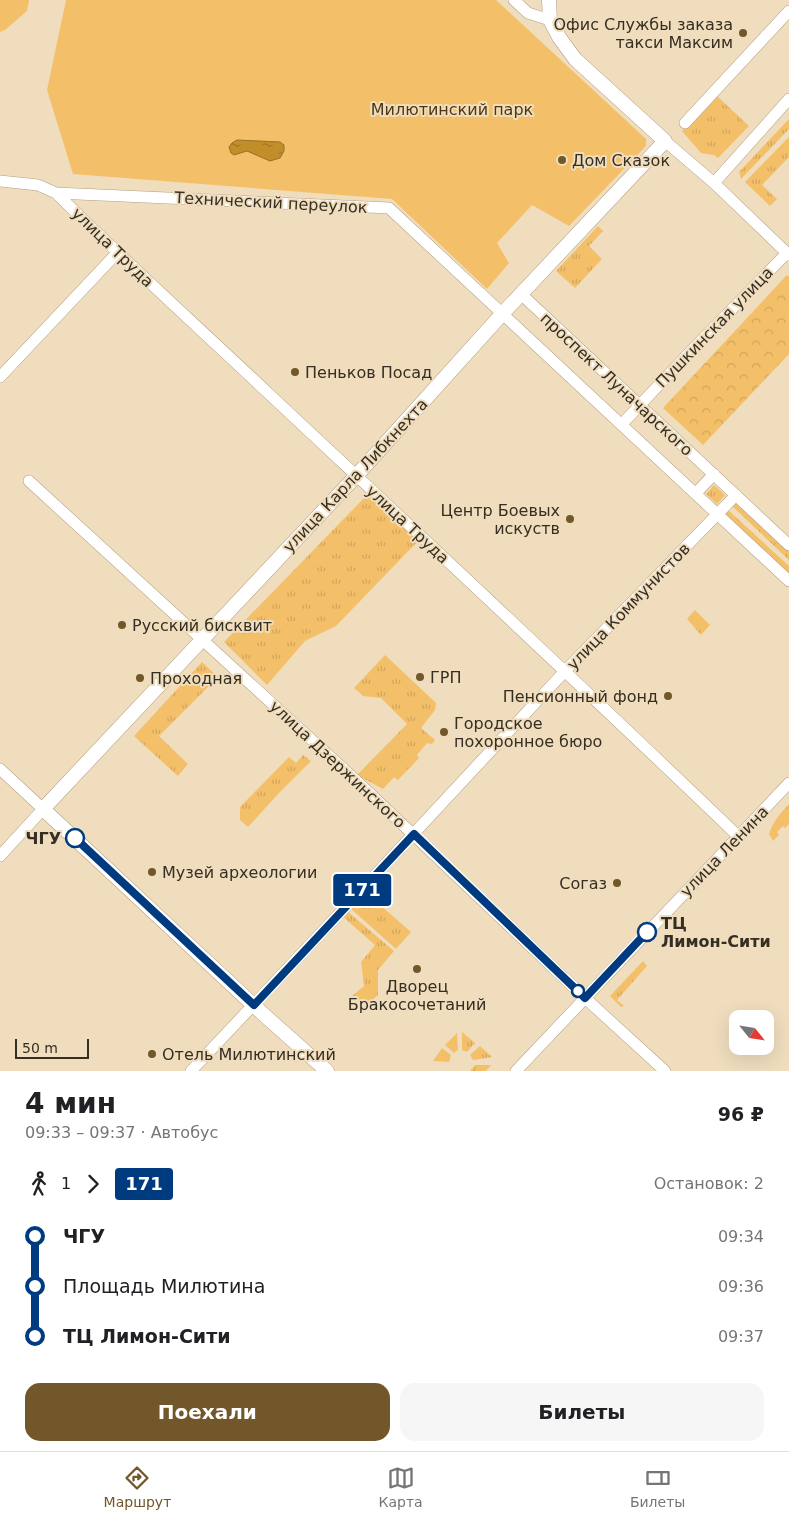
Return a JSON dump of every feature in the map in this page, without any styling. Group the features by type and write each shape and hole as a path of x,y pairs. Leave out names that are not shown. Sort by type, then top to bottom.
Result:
{"main road":[{"path":"548,0 550,20 559,37 575,59 665,141"},
{"name":"улица Карла Либкнехта","path":"43,809 356,476 503,313 665,141"},
{"path":"43,809 327,1071"}],"street":[{"path":"514,0 528,13 550,20"},
{"path":"685,123 789,11"},
{"path":"714,183 789,99"},
{"path":"665,141 714,183 788,254"},
{"name":"Технический переулок","path":"0,181 38,185 56,192 389,208 503,313"},
{"name":"улица Труда","path":"56,192 117,253 565,671 738,836"},
{"path":"0,377 117,253"},
{"name":"Пушкинская улица","path":"622,424 788,254"},
{"name":"проспект Луначарского","path":"521,294 789,545"},
{"name":"проспект Луначарского","path":"503,313 789,581"},
{"path":"696,493 714,474"},
{"name":"улица Дзержинского","path":"29,482 414,834 585,998 665,1071"},
{"name":"улица Коммунистов","path":"191,1071 565,671 736,495"},
{"path":"0,769 43,809 0,856"},
{"name":"улица Ленина","path":"516,1071 789,783"}],"green space":[{"path":"0,0 29,0 27,11 0,32"},
{"name":"Милютинский парк","path":"66,0 496,0 646,139 646,146 569,226 532,205 497,243 509,263 487,289 392,199 73,174 47,90"},
{"path":"717,96 749,126 718,158 714,155 701,153 682,131"},
{"path":"789,119 789,129 741,179 739,172"},
{"path":"789,137 789,157 762,185 777,199 770,206 745,182"},
{"path":"598,226 603,231 589,246 602,259 575,288 556,271"},
{"path":"787,275 789,277 789,354 703,445 663,408"},
{"path":"714,485 725,495 717,504 706,494"},
{"path":"367,495 419,540 336,626 305,641 267,685 224,642"},
{"path":"736,500 789,550 789,560 731,505"},
{"path":"727,509 789,566 789,575 723,514"},
{"path":"695,610 710,625 701,635 687,619"},
{"path":"385,655 436,703 435,710 421,728 435,740 432,744 427,743 417,755 419,758 398,780 394,777 383,789 357,775 407,724 381,698 363,696 354,688"},
{"path":"202,662 218,677 159,736 188,764 178,776 134,736"},
{"path":"303,755 311,761 248,827 240,820 240,807 289,757 296,763"},
{"path":"789,804 789,824 785,828 783,826 777,832 779,835 773,841 769,834 771,829 777,818"},
{"path":"364,891 411,932 396,949 350,908"},
{"path":"347,911 394,951 378,970 378,995 369,1003 357,1001 352,996 364,986 361,962 375,945 342,916"},
{"path":"643,961 647,966 617,1000 624,1006 621,1007 610,996"},
{"path":"462,1032 475,1043 467,1052 462,1050"},
{"path":"457,1033 458,1050 454,1053 445,1045"},
{"path":"480,1046 492,1057 473,1060 470,1055"},
{"path":"442,1048 451,1055 449,1062 433,1061"},
{"path":"475,1065 491,1065 486,1071 472,1071"}],"water":[{"path":"237,140 280,142 284,145 284,151 280,158 270,161 247,151 234,155 229,147"}],"bus line":[{"name":"171","path":"75,838 254,1005 414,834 585,998 647,932"}],"place":[{"name":"Офис Службы заказа такси Максим","path":"743,33"},
{"name":"Дом Сказок","path":"562,160"},
{"name":"Пеньков Посад","path":"295,372"},
{"name":"Центр Боевых искуств","path":"570,519"},
{"name":"Русский бисквит","path":"122,625"},
{"name":"ГРП","path":"420,677"},
{"name":"Проходная","path":"140,678"},
{"name":"Пенсионный фонд","path":"668,696"},
{"name":"Городское похоронное бюро","path":"444,732"},
{"name":"ЧГУ","path":"75,838"},
{"name":"Музей археологии","path":"152,872"},
{"name":"Согаз","path":"617,883"},
{"name":"ТЦ Лимон-Сити","path":"647,932"},
{"name":"Дворец Бракосочетаний","path":"417,969"},
{"name":"Отель Милютинский","path":"152,1054"}]}
